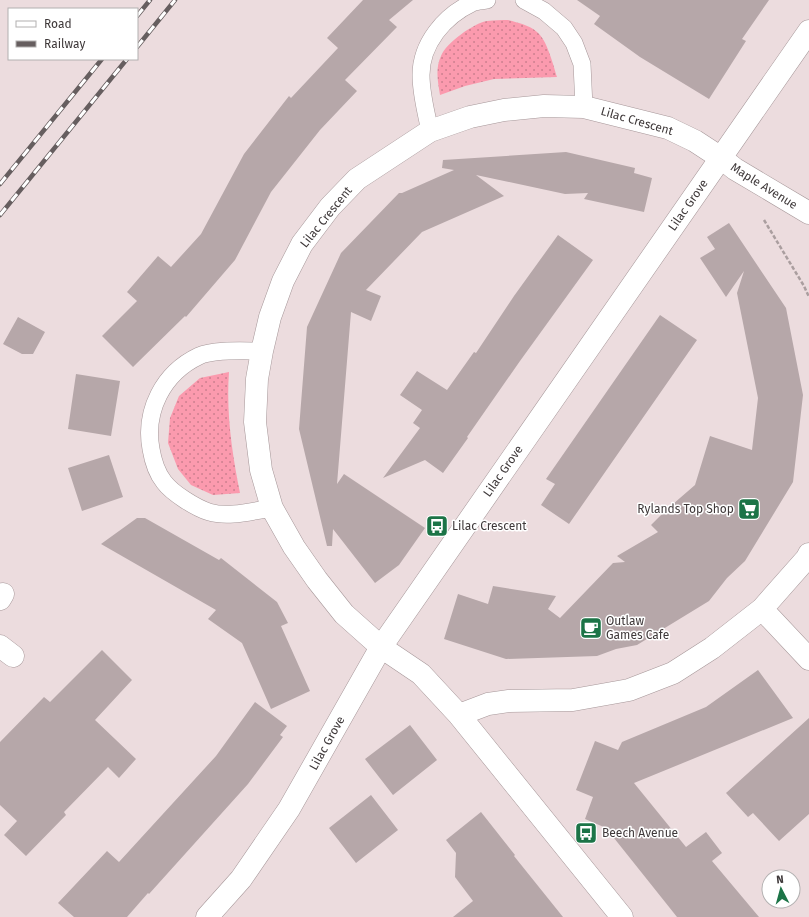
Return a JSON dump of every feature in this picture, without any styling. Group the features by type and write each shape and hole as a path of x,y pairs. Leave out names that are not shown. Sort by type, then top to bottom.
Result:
{"street":[{"name":"Lilac Grove","path":"207,917 241,879 289,809 381,647 809,31"},
{"name":"Lilac Crescent","path":"381,647 344,614 294,547 272,508 261,470 255,422 257,379 262,351 270,317 283,281 302,244 330,208 357,179 430,130 470,117 504,110 544,106 584,107 668,128 695,141 721,158"},
{"name":"Maple Avenue","path":"721,158 735,169 809,213"},
{"path":"459,715 488,704 509,701 573,700 629,690 673,673 712,648 762,609 809,554"},
{"path":"762,609 809,659"},
{"path":"381,647 421,674 459,715 622,917"}],"lane":[{"path":"430,130 423,98 421,74 426,51 437,29 452,15 473,2 487,0"},
{"path":"524,0 544,11 564,28 574,43 582,64 584,107"},
{"path":"262,351 225,351 199,356 178,370 163,387 152,409 148,436 153,464 164,483 186,501 210,512 232,514 272,508"}],"path":[{"path":"762,217 804,286 809,297"}],"shaded area":[{"path":"508,20 527,26 541,36 549,53 557,77 494,79 465,86 440,95 438,66 441,56 448,45 475,25 490,21"},
{"path":"229,372 228,403 230,433 240,493 213,495 191,485 178,469 168,443 170,418 179,396 200,378"}],"building":[{"path":"363,0 413,0 389,20 397,27 345,80 357,91 320,130 271,192 235,260 186,317 185,316 133,367 102,336 137,301 127,292 158,256 171,267 201,234 244,154 289,96 291,98 338,48 327,38"},
{"path":"577,0 769,0 742,39 746,41 709,99 640,57 594,24 600,16"},
{"path":"566,152 635,168 634,173 652,178 644,212 584,199 588,193 565,194 476,175 504,196 422,232 366,290 381,296 371,321 351,312 337,484 344,474 425,528 399,565 375,583 333,529 332,546 327,546 299,429 307,327 341,253 399,193 454,170 442,168 443,160"},
{"path":"729,223 786,308 803,395 793,482 745,561 727,578 709,601 637,645 616,649 597,656 506,659 444,639 458,594 488,604 493,586 556,596 548,609 560,618 613,563 625,562 617,556 658,532 651,525 695,485 710,436 752,450 758,398 737,293 744,271 726,297 700,258 715,249 707,237"},
{"path":"558,235 593,260 520,361 443,473 425,460 383,478 420,428 413,423 422,410 400,395 417,371 447,390 474,352 476,353 514,296"},
{"path":"660,315 697,340 569,524 541,505 555,484 546,479"},
{"path":"18,317 45,332 33,354 22,354 3,344"},
{"path":"76,374 120,381 111,436 68,429"},
{"path":"109,455 123,497 82,511 68,468"},
{"path":"137,518 145,518 219,560 221,558 277,602 288,623 281,626 310,691 271,709 242,643 208,619 216,610 101,544"},
{"path":"102,650 132,680 95,720 136,759 119,778 108,767 64,812 66,815 26,856 4,835 17,821 0,805 0,742 44,697 50,702"},
{"path":"758,670 793,718 634,783 686,847 706,832 722,853 712,861 759,917 677,917 606,828 585,819 593,797 576,790 595,741 618,750 622,742 706,707"},
{"path":"255,702 287,726 280,735 283,737 248,784 127,917 74,917 58,903 107,851 119,862 216,756"},
{"path":"809,718 809,814 779,841 753,813 748,817 726,793"},
{"path":"410,725 437,760 393,795 365,759"},
{"path":"371,795 398,830 356,863 329,828"},
{"path":"481,812 563,917 453,917 473,901 455,877 456,853 446,840"}],"railway":[{"path":"138,15 150,0"},
{"path":"138,46 175,0"},
{"path":"0,184 101,60"},
{"path":"0,215 126,60"}],"place":[{"name":"Rylands Top Shop","path":"749,509"},
{"name":"Lilac Crescent","path":"437,526"},
{"name":"Outlaw Games Cafe","path":"591,628"},
{"name":"Beech Avenue","path":"586,833"}]}
